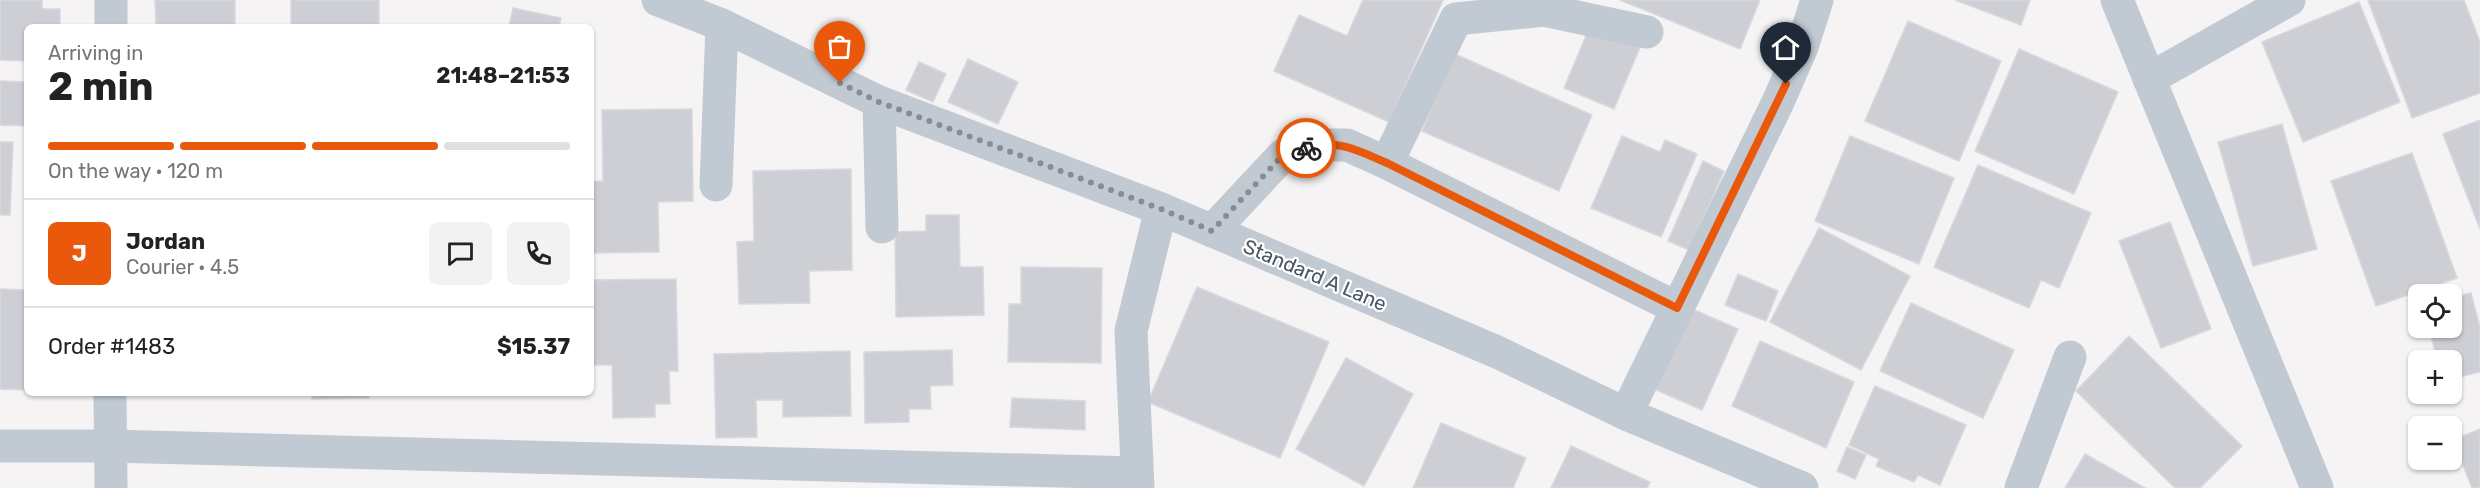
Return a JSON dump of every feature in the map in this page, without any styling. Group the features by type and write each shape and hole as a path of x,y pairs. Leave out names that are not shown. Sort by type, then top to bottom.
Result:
{"street":[{"path":"111,0 111,24"},
{"name":"Standard A Lane","path":"658,0 723,25 879,102 1161,209 1497,352 1626,414 1802,488"},
{"path":"1626,414 1778,102 1802,48 1817,0"},
{"path":"2117,0 2317,488"},
{"path":"2149,79 2289,0"},
{"path":"1387,163 1456,19 1544,10 1647,32"},
{"path":"716,185 723,25"},
{"path":"879,102 882,227"},
{"path":"1212,231 1283,155 1315,145 1347,145 1677,308"},
{"path":"0,446 110,446 1137,480 1131,331 1161,209"},
{"path":"2021,488 2070,357"},
{"path":"110,396 111,488"}],"building":[{"path":"0,0 42,0 42,9 60,9 60,24 24,24 24,61 0,60"},
{"path":"155,0 235,0 235,24 156,24"},
{"path":"291,0 379,0 379,24 291,24"},
{"path":"1363,0 1443,0 1389,122 1274,71 1299,15 1347,36"},
{"path":"1620,0 1760,0 1740,49"},
{"path":"1955,0 2030,0 2021,25"},
{"path":"2368,0 2464,0 2480,42 2480,93 2412,118"},
{"path":"2359,2 2400,102 2303,142 2262,42"},
{"path":"513,8 561,18 560,24 510,24"},
{"path":"1908,21 2001,61 1959,161 1865,121"},
{"path":"1591,24 1641,45 1614,109 1564,88"},
{"path":"2019,49 2118,92 2074,194 1975,151"},
{"path":"1455,54 1592,115 1559,191 1422,131"},
{"path":"968,59 1018,82 998,124 948,102"},
{"path":"919,62 946,74 933,102 906,90"},
{"path":"0,81 24,82 24,126 0,125"},
{"path":"692,109 693,201 658,202 659,252 594,253 594,182 603,181 602,110"},
{"path":"2480,120 2480,229 2443,134"},
{"path":"2282,124 2317,249 2253,266 2218,142"},
{"path":"1622,136 1660,152 1665,140 1697,154 1661,237 1591,208"},
{"path":"1850,136 1954,178 1919,264 1815,221"},
{"path":"0,142 13,142 10,215 0,215"},
{"path":"2412,153 2457,278 2440,284 2408,284 2408,295 2376,306 2331,181"},
{"path":"1703,161 1724,171 1689,250 1668,241"},
{"path":"1978,165 2091,213 2059,288 2041,280 2029,308 1934,267"},
{"path":"851,169 852,270 809,271 810,303 739,304 737,242 754,241 753,171"},
{"path":"926,215 959,215 960,267 983,267 984,315 896,317 895,232 926,231"},
{"path":"2170,222 2211,329 2161,348 2119,241"},
{"path":"1819,228 1910,276 1861,370 1770,322"},
{"path":"1021,267 1102,268 1101,363 1008,362 1009,304 1021,304"},
{"path":"1738,274 1778,291 1766,321 1725,305"},
{"path":"676,279 678,371 669,371 670,404 655,404 655,417 613,418 612,365 594,365 594,280"},
{"path":"1197,287 1329,342 1280,458 1148,402"},
{"path":"0,289 24,290 24,390 0,389"},
{"path":"2471,293 2480,327 2480,372 2462,376 2462,350 2435,350 2432,338 2462,338 2462,295"},
{"path":"1911,303 2014,350 1983,418 1880,371"},
{"path":"1690,308 1738,329 1702,410 1654,389"},
{"path":"2129,336 2242,446 2200,488 2175,488 2076,391"},
{"path":"1760,341 1854,382 1826,448 1732,406"},
{"path":"952,350 953,385 930,386 931,409 909,409 909,422 865,423 864,352"},
{"path":"850,351 851,416 783,417 783,400 756,400 757,437 716,438 714,354"},
{"path":"1346,358 1413,394 1364,486 1296,449"},
{"path":"1875,386 1966,425 1940,485 1918,475 1914,482 1876,466 1879,459 1849,445"},
{"path":"312,396 369,396 369,398 312,399"},
{"path":"1012,398 1085,401 1085,430 1010,427"},
{"path":"1441,423 1526,458 1513,488 1413,488"},
{"path":"2480,429 2480,488 2472,488 2462,463 2462,436"},
{"path":"1571,446 1650,482 1647,488 1551,488"},
{"path":"1847,447 1866,455 1855,479 1837,471"},
{"path":"2085,454 2145,488 2065,488"}],"way so far":[{"path":"840,83 879,102 1161,209 1212,231 1283,155 1306,148"}],"route":[{"path":"1306,148 1315,145 1347,145 1677,308 1786,84"}]}
